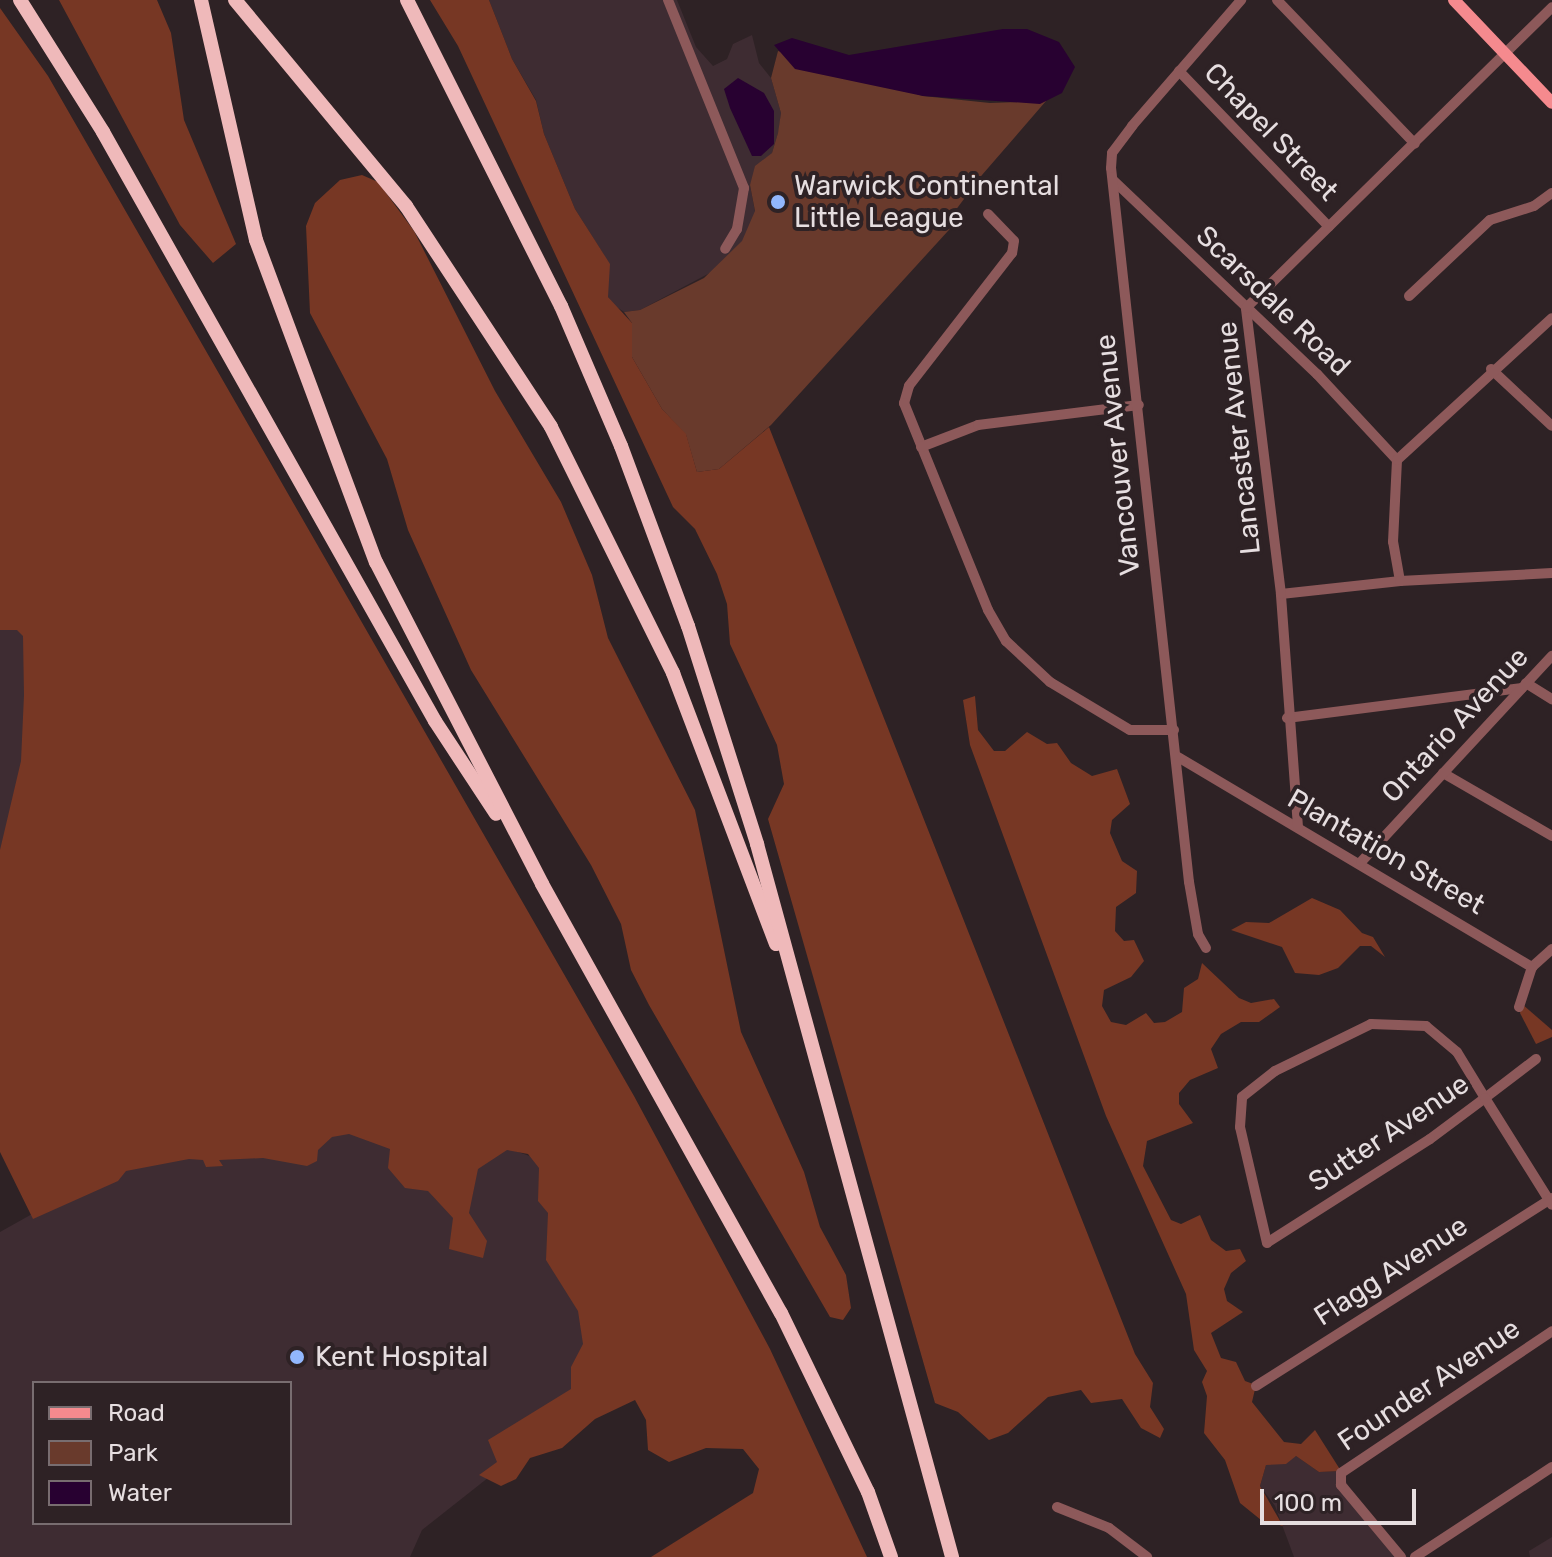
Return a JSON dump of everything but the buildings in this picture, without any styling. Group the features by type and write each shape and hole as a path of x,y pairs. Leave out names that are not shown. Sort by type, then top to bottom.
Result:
{"highway":[{"path":"11,0 65,68"},
{"path":"20,0 65,68 435,721 542,884"},
{"path":"201,0 256,240 346,492 420,653 542,884 781,1313 868,1492 891,1557"},
{"path":"235,0 337,116 428,236 570,460 673,673 807,1027"},
{"path":"407,0 478,132"},
{"path":"418,0 576,341 675,590 732,759 952,1557"}],"main road":[{"path":"1454,0 1552,103"}],"street":[{"path":"668,0 744,188 737,229 725,249"},
{"name":"Vancouver Avenue","path":"1206,948 1198,934 1189,882 1112,153 1241,0"},
{"path":"1277,0 1415,144"},
{"name":"Lancaster Avenue","path":"1298,827 1287,718 1281,594 1246,308 1507,56 1552,7"},
{"name":"Chapel Street","path":"1179,71 1329,227"},
{"name":"Scarsdale Road","path":"1113,180 1317,374 1397,460"},
{"path":"1409,296 1490,220 1534,206 1552,193"},
{"path":"988,214 1014,241 1012,253 909,386 904,403 988,610 1023,661 1130,730 1174,730"},
{"path":"1400,581 1393,542 1397,460 1491,369 1552,318"},
{"path":"1491,369 1552,426"},
{"path":"921,447 978,425 1139,405"},
{"path":"1281,594 1400,581 1552,573"},
{"name":"Ontario Avenue","path":"1361,862 1552,656"},
{"path":"1287,718 1524,686 1552,699"},
{"name":"Plantation Street","path":"1178,757 1361,862 1532,967"},
{"path":"1443,773 1552,836"},
{"path":"1519,1007 1532,967 1552,949"},
{"name":"Sutter Avenue","path":"1485,1098 1442,1038 1426,1026 1400,1021 1371,1024 1275,1071 1242,1097 1240,1127 1267,1243 1485,1098 1536,1059"},
{"path":"1485,1098 1551,1201"},
{"name":"Flagg Avenue","path":"1256,1386 1551,1201"},
{"name":"Founder Avenue","path":"1401,1557 1348,1495 1341,1473 1552,1331"},
{"path":"1415,1557 1552,1467"},
{"path":"1057,1507 1109,1528 1147,1557"}],"shaded area":[{"path":"59,0 157,0 171,33 184,120 236,244 213,263 180,225"},
{"path":"430,0 489,0 512,59 536,101 544,134 575,209 610,264 608,297 632,323 632,357 662,409 686,434 697,472 719,469 769,427 1135,1354 1153,1383 1150,1407 1164,1429 1160,1438 1141,1428 1122,1399 1091,1403 1081,1390 1048,1397 1008,1433 989,1440 958,1412 935,1403 768,819 784,784 777,745 730,644 727,604 717,574 695,529 673,507 458,46"},
{"path":"489,0 677,0 696,47 713,66 727,59 733,44 752,35 759,63 771,78 781,113 779,130 772,153 750,185 756,217 744,241 721,267 640,310 624,312 614,305 608,297 604,255 575,209 544,134 536,100 512,59"},
{"path":"0,8 48,76 634,1096 770,1349 867,1557 651,1557 753,1493 759,1469 743,1449 706,1448 669,1462 648,1450 646,1420 635,1400 595,1419 562,1448 530,1458 516,1479 501,1486 479,1475 497,1462 488,1440 571,1389 571,1367 583,1344 578,1311 546,1260 548,1213 538,1201 539,1168 528,1154 507,1150 478,1169 469,1213 487,1241 483,1258 449,1249 453,1218 428,1191 405,1188 388,1168 390,1149 349,1134 332,1137 318,1150 317,1161 307,1166 263,1158 219,1160 223,1166 206,1167 203,1160 189,1159 126,1171 118,1181 33,1219 0,1152 0,850 21,761 24,695 23,636 17,630 0,630"},
{"path":"362,175 378,182 414,231 495,391 561,502 592,575 608,638 695,810 741,1032 804,1172 820,1227 846,1275 851,1308 843,1320 830,1317 649,1005 631,970 621,924 591,865 471,670 408,530 387,459 310,313 306,226 315,203 340,180"},
{"path":"0,506 49,679 0,889"},
{"path":"975,696 978,730 994,751 1005,751 1027,732 1047,744 1057,743 1071,763 1092,776 1117,769 1130,804 1112,820 1110,833 1122,861 1137,871 1136,893 1116,907 1115,931 1124,941 1134,940 1144,961 1131,977 1104,990 1102,1006 1111,1022 1126,1025 1146,1013 1154,1023 1165,1022 1182,1012 1184,988 1198,979 1202,963 1239,998 1251,1003 1274,999 1280,1007 1259,1022 1241,1022 1221,1034 1211,1049 1218,1068 1190,1080 1179,1093 1179,1104 1193,1123 1147,1141 1143,1166 1171,1220 1181,1224 1200,1215 1211,1240 1226,1251 1240,1249 1246,1261 1231,1273 1224,1289 1227,1301 1243,1312 1211,1333 1221,1358 1236,1362 1245,1381 1256,1385 1252,1402 1284,1442 1301,1444 1315,1430 1341,1471 1319,1472 1296,1456 1286,1464 1266,1465 1260,1486 1283,1526 1261,1520 1240,1503 1225,1460 1204,1433 1207,1396 1202,1382 1207,1371 1194,1350 1186,1294 1106,1116 970,745 963,700"},
{"path":"1312,898 1340,910 1362,933 1373,937 1385,957 1371,946 1360,946 1338,968 1319,975 1295,973 1282,947 1231,930 1246,922 1269,923"},
{"path":"1522,1004 1552,1030 1552,1037 1536,1044 1520,1013"},
{"name":"Kent Hospital","path":"279,1124 501,1146 550,1163 602,1332 579,1406 422,1530 410,1557 0,1557 0,1232 132,1158"},
{"path":"1296,1456 1319,1472 1341,1471 1354,1498 1407,1557 1294,1557 1275,1506 1260,1486 1266,1465"},
{"path":"1552,1537 1552,1557 1530,1557 1529,1551"}],"green space":[{"path":"778,51 923,96 990,103 1046,101 955,211 958,220 771,425 719,469 697,472 686,435 662,409 632,357 632,323 624,312 640,310 704,278 742,241 755,211 750,185 755,166 772,153 778,133 781,113 771,78"}],"water":[{"path":"1003,29 1027,29 1059,42 1075,67 1062,93 1040,104 923,96 795,69 774,45 792,38 849,55"},
{"path":"738,78 764,93 774,111 774,144 761,156 752,156 724,89"}],"place":[{"name":"Warwick Continental Little League","path":"778,202"},
{"name":"Kent Hospital","path":"297,1357"}]}
